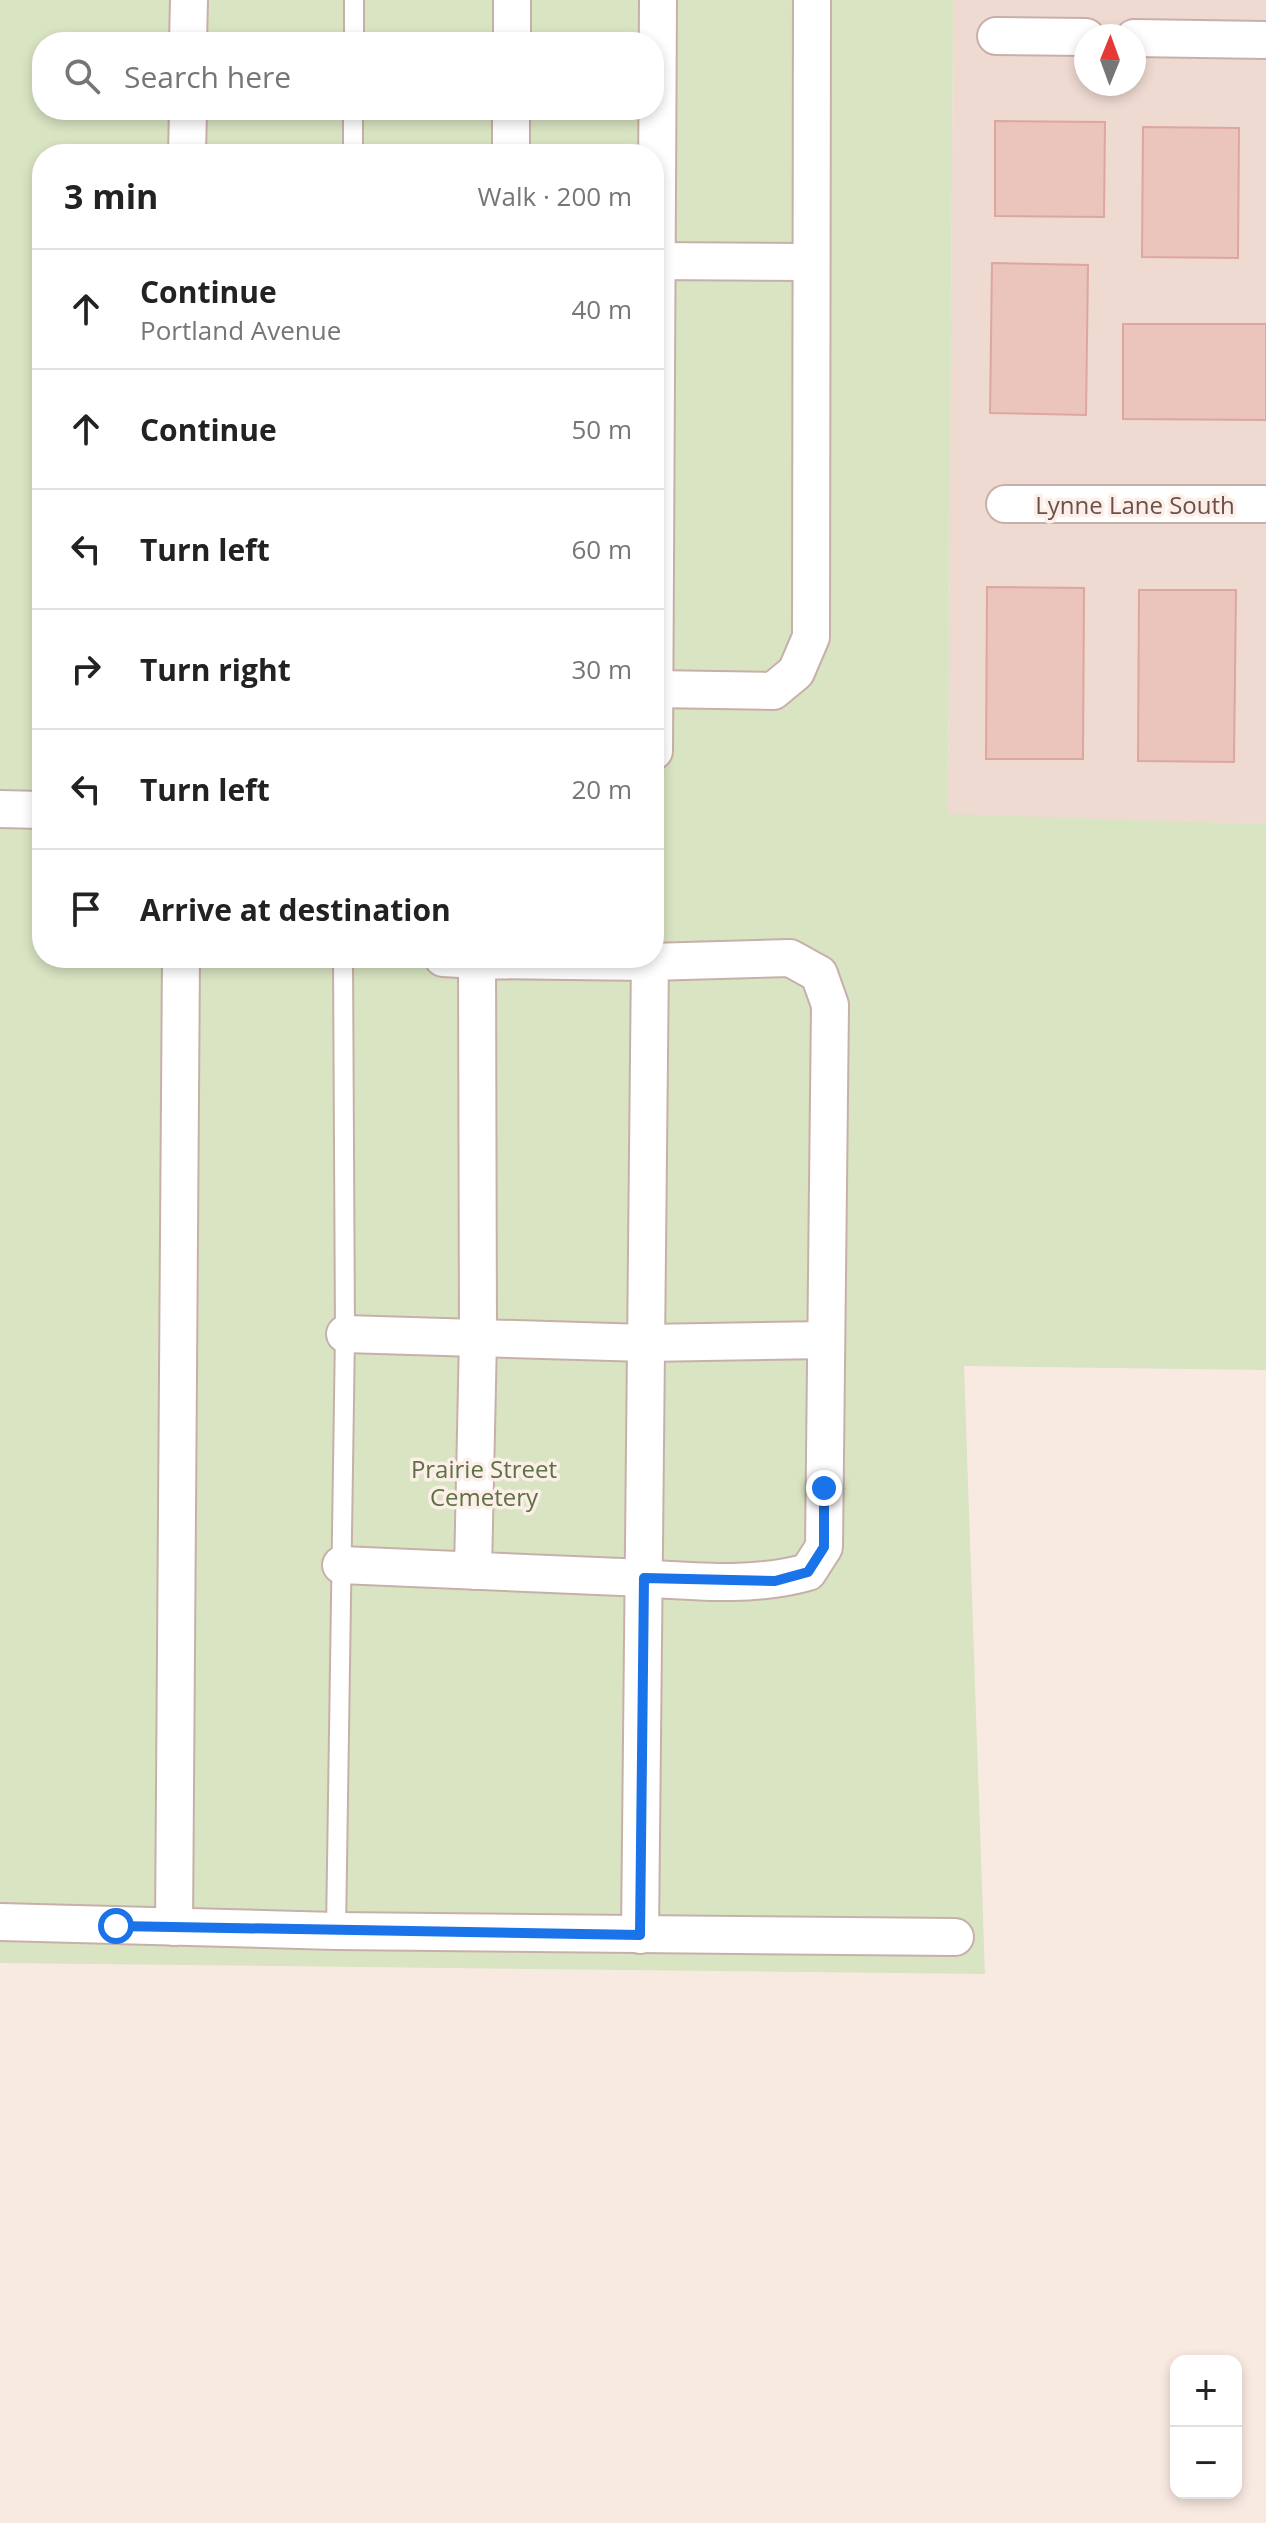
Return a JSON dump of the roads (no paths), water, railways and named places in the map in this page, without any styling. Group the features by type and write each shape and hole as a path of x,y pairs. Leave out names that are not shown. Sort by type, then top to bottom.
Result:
{"street":[{"path":"188,32 189,0"},
{"path":"512,0 512,32"},
{"path":"658,0 658,32"},
{"path":"664,689 773,691 796,672 811,637 812,0"},
{"path":"996,36 1074,37"},
{"path":"1146,38 1266,40"},
{"path":"187,144 188,120"},
{"path":"511,120 511,144"},
{"path":"656,144 657,120"},
{"path":"664,261 811,262"},
{"name":"Lynne Lane South","path":"1005,504 1266,504"},
{"path":"0,809 32,810"},
{"path":"341,1565 775,1581 808,1572 824,1547 830,1005 819,974 790,958 664,960"},
{"path":"174,1927 181,968"},
{"path":"460,968 478,1338 473,1571"},
{"path":"640,1935 650,968"},
{"path":"345,1334 646,1343 826,1340"},
{"path":"0,1922 336,1931 955,1937"}],"lane":[{"path":"354,0 354,32"},
{"path":"353,120 353,144"},
{"path":"336,1931 345,1334 343,968"}],"park label":[{"name":"Prairie Street Cemetery","path":"484,1482"}]}
